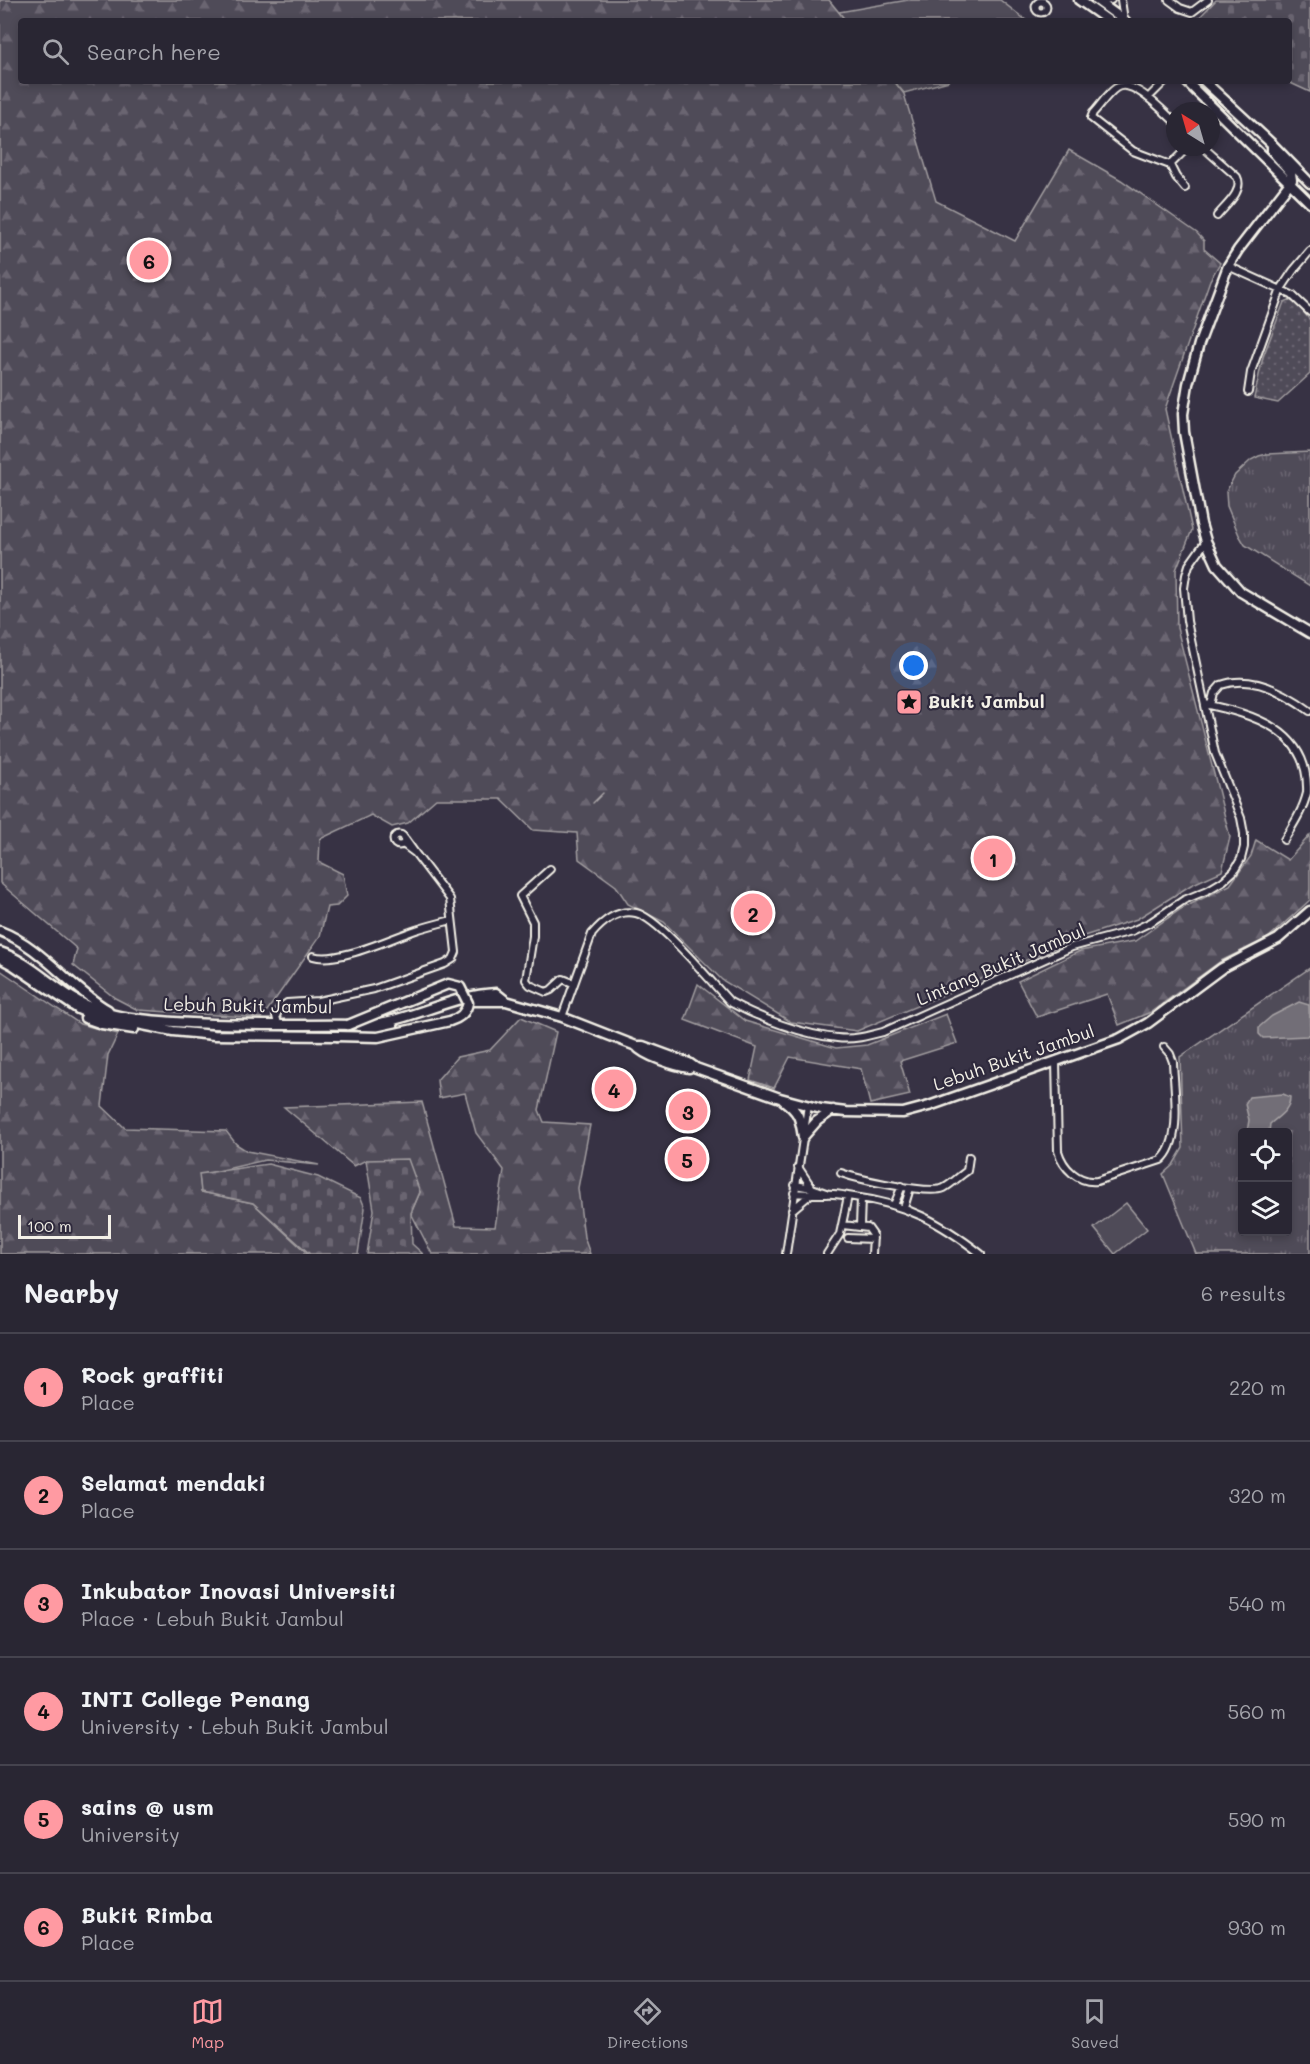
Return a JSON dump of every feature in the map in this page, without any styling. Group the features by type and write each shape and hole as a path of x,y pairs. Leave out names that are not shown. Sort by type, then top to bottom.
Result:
{"main road":[{"path":"1079,0 1105,18"},
{"path":"1097,1 1121,18"},
{"path":"1189,84 1310,203"},
{"path":"1207,84 1272,144 1310,185"},
{"path":"1272,144 1272,151 1291,173 1290,184"},
{"path":"1310,185 1298,181 1290,184 1246,239 1228,266 1199,344 1188,384 1183,414 1184,432 1206,541 1217,565 1241,592 1310,633"},
{"name":"Lebuh Bukit Jambul","path":"0,952 16,960 80,1003 117,1015 204,1024 366,1025 385,1022 467,996 496,993 506,1001 562,1017 677,1065 696,1068 780,1098 833,1110 903,1113 929,1106 1119,1039 1141,1027 1222,968 1278,939 1310,911"},
{"path":"0,931 37,954 102,1007 117,1015"},
{"path":"0,960 75,1013 102,1024 121,1028 173,1031"},
{"name":"Lebuh Bukit Jambul","path":"0,960 78,1009 92,1015 173,1031 214,1035 336,1036 375,1031 465,1002 506,1001"},
{"path":"336,1036 378,1037 450,1021 462,1015 468,1003 460,987 448,984 348,1025"},
{"path":"780,1098 796,1110 801,1122 803,1137"},
{"path":"803,1137 817,1121 833,1110"}],"street":[{"path":"1097,1 1111,0"},
{"path":"1121,0 1124,18"},
{"path":"1169,0 1180,8 1192,12 1208,0"},
{"path":"1148,98 1158,84"},
{"path":"1148,98 1162,84"},
{"path":"1166,114 1132,88 1121,86 1115,88 1091,118 1133,151 1170,165 1185,188"},
{"path":"1170,165 1179,156"},
{"path":"1213,156 1237,177 1240,183 1239,189 1217,216"},
{"path":"1248,392 1251,372 1281,290 1310,251"},
{"path":"1228,266 1292,295 1310,312"},
{"name":"Lintang Bukit Jambul","path":"562,1017 592,934 601,924 618,914 635,913 652,922 730,1002 737,1006 793,1028 822,1036 839,1039 861,1038 883,1032 1072,947 1132,931 1184,900 1223,881 1234,871 1241,859 1244,847 1240,818 1215,753 1208,705 1187,621 1184,588 1189,565 1206,541"},
{"path":"1284,840 1307,794 1309,777 1305,757 1292,736 1272,723 1248,714 1208,705 1221,685 1239,682 1270,687 1288,695 1310,711"},
{"path":"1301,810 1310,813"},
{"path":"278,1024 276,1016 279,1008 287,1003 318,1001 374,989 445,964 453,959 456,952 452,903 404,841"},
{"path":"550,868 520,896 533,922 526,980 530,985 546,992 563,979 573,983"},
{"path":"313,956 320,958 355,952 415,930 452,920"},
{"path":"1056,1062 1060,1160 1064,1166 1088,1182 1097,1181 1161,1160 1167,1154 1175,1133 1173,1062 1164,1047"},
{"path":"786,1254 808,1105"},
{"path":"841,1173 910,1188 943,1189 967,1171 969,1157"},
{"path":"798,1166 811,1191"},
{"path":"795,1185 811,1191 861,1198 904,1208 942,1225 981,1254"},
{"path":"894,1206 902,1186"},
{"path":"904,1208 910,1188"},
{"path":"794,1193 811,1191"},
{"path":"792,1210 811,1191"},
{"path":"827,1254 840,1234 848,1196"},
{"path":"860,1226 861,1198"},
{"path":"843,1225 868,1228 873,1235 872,1254"},
{"path":"848,1238 873,1239"}],"green space":[{"path":"0,0 829,0 844,18 18,18 18,84 896,84 904,94 936,201 1015,241 1069,150 1121,180 1197,233 1204,241 1204,249 1220,263 1210,280 1165,409 1192,530 1176,570 1177,628 1230,837 1222,871 1191,885 1137,919 1084,936 857,1031 791,1022 722,980 664,922 628,904 616,886 579,859 577,833 533,830 501,799 436,799 408,823 392,827 371,815 320,839 319,862 343,874 347,896 337,906 327,907 320,936 262,1018 138,1010 115,998 73,965 77,949 0,883"},
{"path":"908,0 1000,0 1023,18 844,18 839,12"},
{"path":"1216,0 1310,0 1310,92 1292,84 1292,18 1199,18"},
{"path":"896,84 938,84 904,93"},
{"path":"1289,300 1296,303 1310,320 1310,374 1278,403 1254,398 1263,357 1284,302"},
{"path":"1310,452 1310,586 1245,545 1227,506 1226,492 1235,475 1251,460 1259,456"},
{"path":"1310,835 1310,900 1268,938 1221,961 1151,1012 1119,1025 1107,994 1037,1017 1018,981 1080,951 1135,941 1181,909 1230,885 1251,856 1256,840 1288,860"},
{"path":"1310,968 1310,1254 1196,1254 1163,1174 1173,1165 1183,1148 1180,1057"},
{"path":"0,970 80,1024 118,1034 108,1055 102,1106 125,1128 226,1131 236,1144 247,1151 319,1165 265,1160 200,1175 201,1192 253,1203 308,1254 0,1254"},
{"path":"698,984 745,1021 836,1048 867,1045 946,1014 957,1043 900,1061 910,1095 870,1104 861,1069 790,1057 774,1088 750,1080 757,1047 685,1020"},
{"path":"521,1017 556,1032 539,1110 544,1122 590,1125 578,1188 584,1237 590,1254 432,1254 411,1213 420,1192 366,1160 354,1166 284,1107 422,1102 456,1226 495,1227 504,1170 476,1133 465,1093 439,1098 437,1080 457,1057 490,1050"},
{"path":"408,1159 420,1192 411,1213 412,1244 423,1254 367,1254 374,1210 366,1160"},
{"path":"268,1164 318,1177 361,1198 365,1208 358,1254 310,1254 253,1203 201,1192 199,1174"},
{"path":"1126,1203 1147,1229 1115,1254 1094,1228"}],"shaded area":[{"path":"1299,1002 1309,1005 1310,1033 1307,1036 1263,1038 1259,1034 1259,1027 1272,1016"},
{"path":"1283,1094 1290,1097 1290,1102 1270,1124 1270,1128 1248,1128 1249,1120 1245,1104 1249,1097"}],"waterway":[{"path":"593,803 603,793"}],"place":[{"name":"Bukit Rimba","path":"149,260"},
{"name":"Bukit Jambul","path":"909,702"},
{"name":"Rock graffiti","path":"993,858"},
{"name":"Selamat mendaki","path":"753,913"},
{"name":"INTI College Penang","path":"614,1089"},
{"name":"Inkubator Inovasi Universiti","path":"688,1111"},
{"name":"sains @ usm","path":"687,1159"}]}
